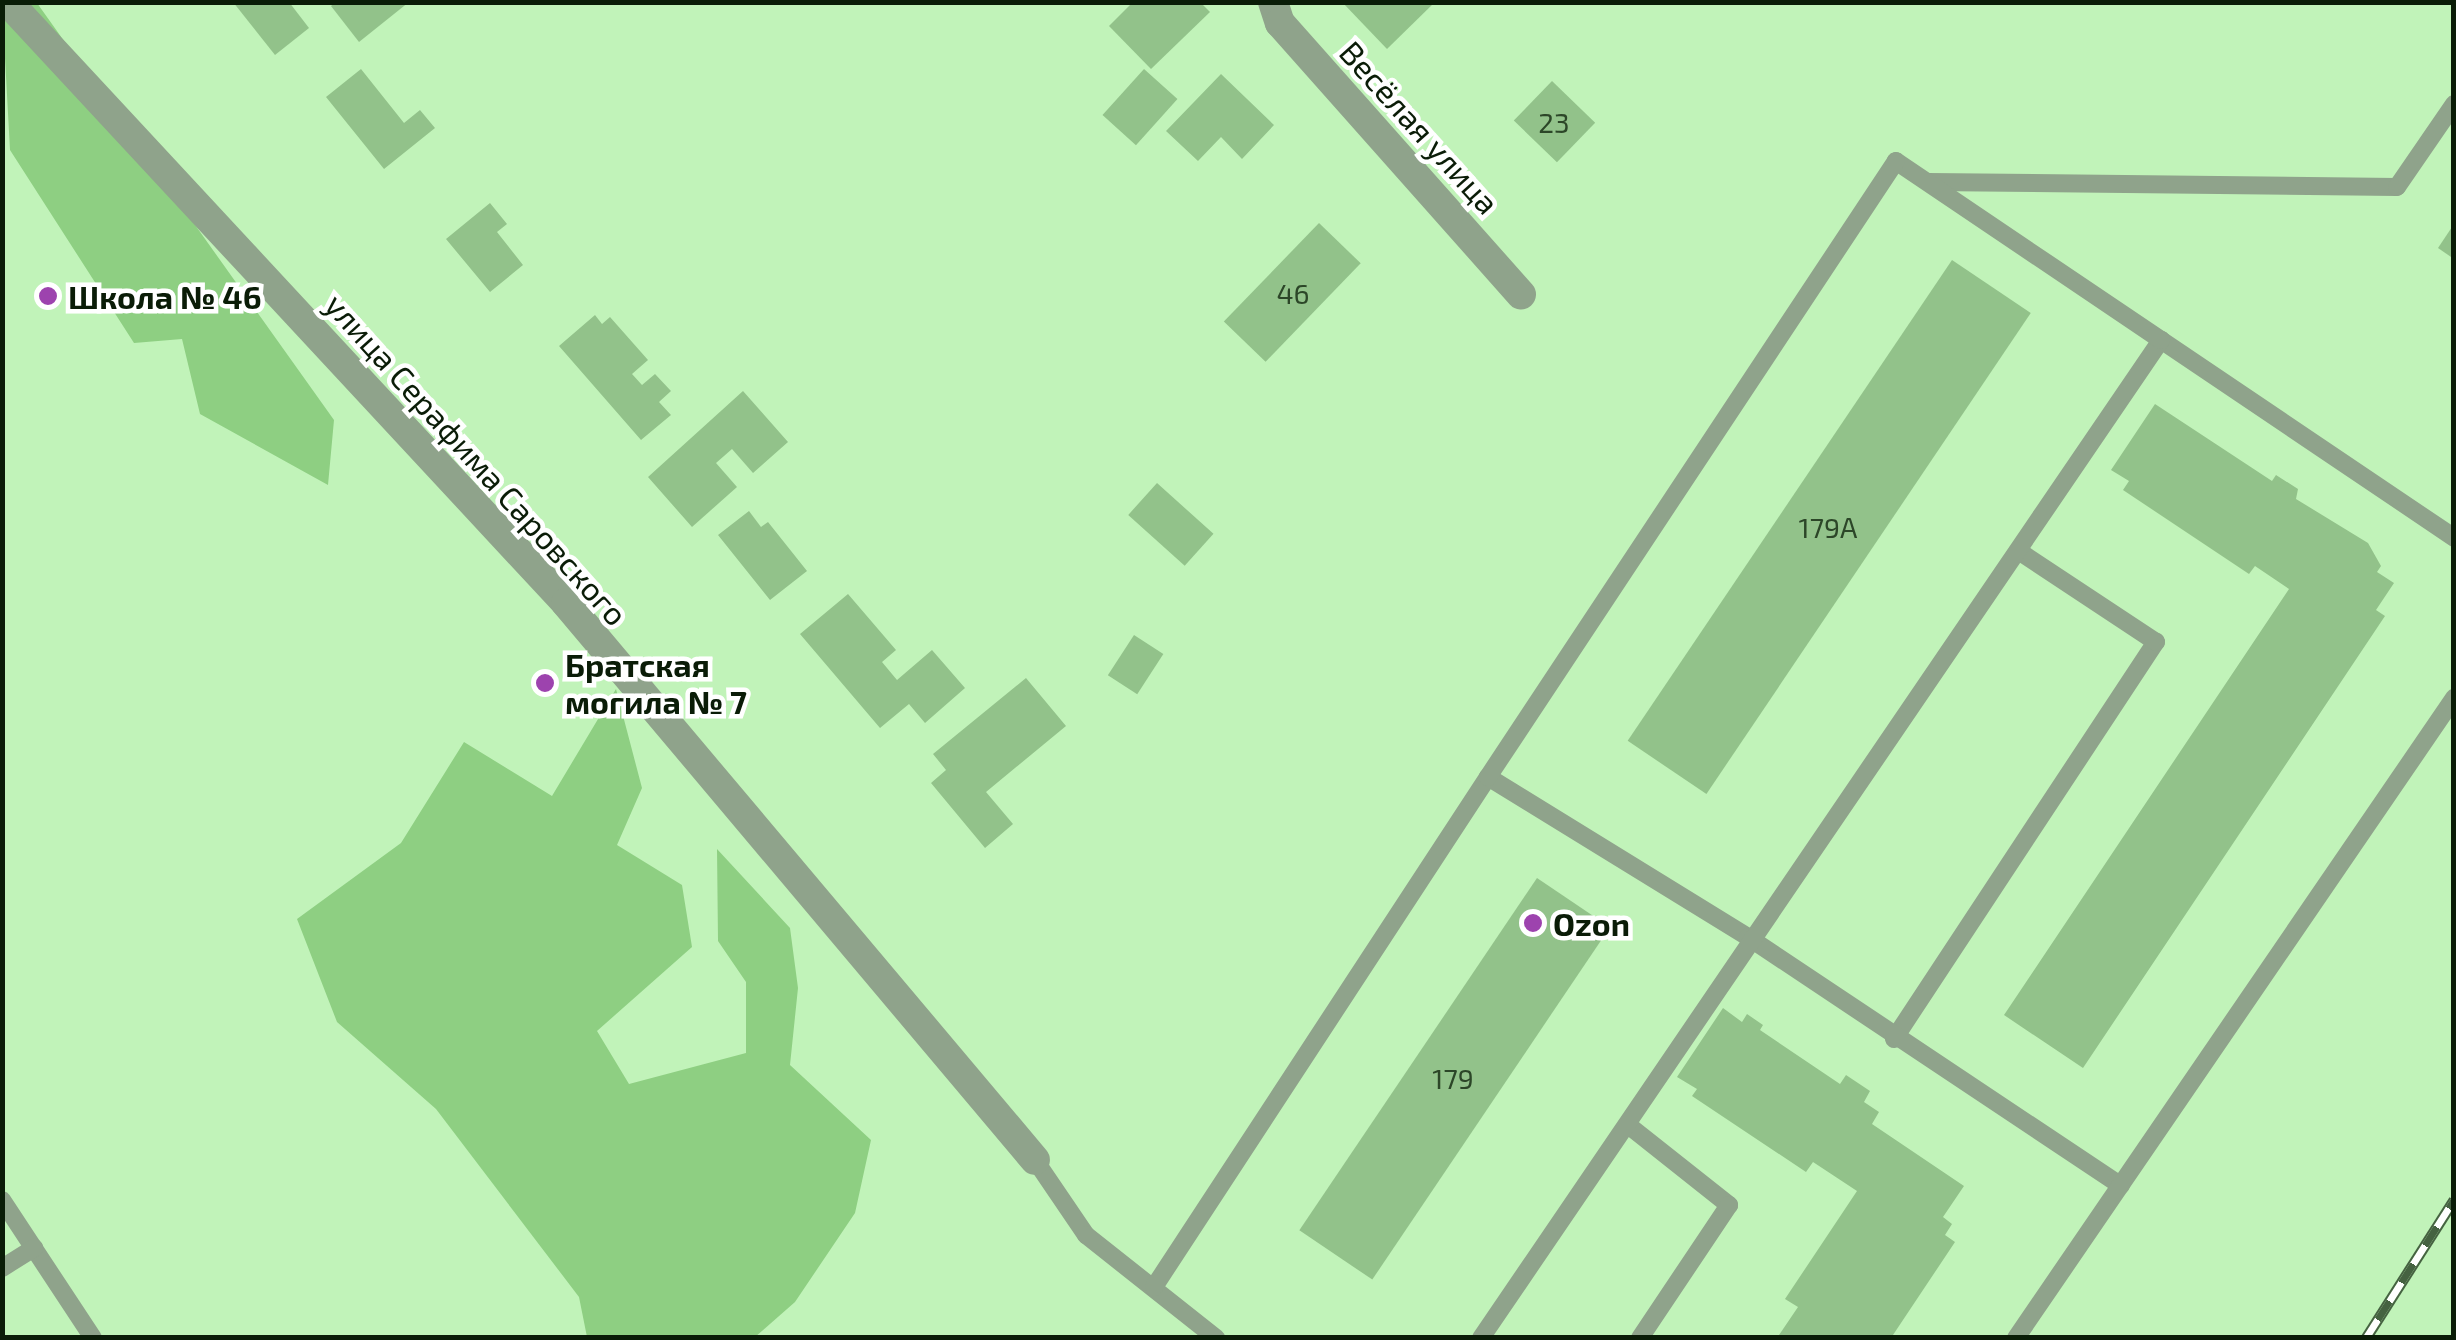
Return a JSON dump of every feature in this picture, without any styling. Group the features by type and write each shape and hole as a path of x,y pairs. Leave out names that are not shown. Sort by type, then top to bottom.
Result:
{"street":[{"name":"улица Серафима Саровского","path":"8,2 566,603 1034,1160"},
{"name":"Весёлая улица","path":"1273,2 1280,22 1521,294"}],"lane":[{"path":"1928,182 2397,187 2454,104"},
{"path":"1154,1287 1896,161 2454,538"},
{"path":"1481,1338 1628,1125 1748,937 2020,552 2162,340"},
{"path":"1894,1039 2156,642 2020,552"},
{"path":"2016,1338 2454,698"},
{"path":"1488,777 1748,937 1894,1039 2120,1186"},
{"path":"1628,1125 1730,1205 1640,1338"},
{"path":"1034,1160 1086,1235 1216,1338"},
{"path":"2,1200 94,1338"},
{"path":"2,1268 34,1248"}],"green space":[{"path":"2,3 37,3 334,420 328,485 200,414 182,339 134,343 10,150"},
{"path":"616,689 642,788 617,845 682,885 692,947 597,1031 629,1084 746,1053 746,982 718,941 717,849 790,928 798,988 790,1065 871,1140 855,1213 795,1302 755,1337 587,1337 579,1297 436,1109 337,1022 297,919 401,843 464,742 552,796"}],"building":[{"path":"233,2 289,2 309,28 275,55"},
{"path":"336,2 409,2 359,42 331,6"},
{"path":"1133,2 1200,2 1210,12 1151,69 1109,26"},
{"path":"1342,2 1435,2 1387,49"},
{"path":"361,69 404,123 420,110 435,128 384,169 326,97"},
{"path":"1144,69 1177,99 1136,145 1103,115"},
{"path":"1221,74 1274,125 1242,159 1221,137 1198,161 1166,131"},
{"path":"1552,81 1595,123 1557,162 1514,121"},
{"path":"490,203 507,224 497,232 523,265 490,292 446,239"},
{"path":"1319,223 1361,263 1266,362 1224,322"},
{"path":"2454,224 2454,259 2438,248"},
{"path":"1952,260 2031,313 1706,794 1628,741"},
{"path":"595,315 602,324 610,317 648,360 632,374 642,385 655,374 671,391 659,402 671,415 641,440 559,346"},
{"path":"743,391 788,442 753,473 732,449 716,463 737,487 692,527 648,477"},
{"path":"2155,404 2272,481 2276,475 2298,489 2296,499 2368,543 2381,566 2377,572 2394,583 2376,610 2385,616 2083,1068 2004,1015 2289,589 2255,566 2249,574 2123,490 2129,481 2111,470"},
{"path":"1157,483 1213,534 1185,566 1128,515"},
{"path":"749,511 761,527 768,522 807,571 770,600 718,535"},
{"path":"848,594 896,650 882,662 897,680 932,650 965,688 925,723 909,704 880,728 800,634"},
{"path":"1134,635 1163,654 1137,694 1108,675"},
{"path":"1026,678 1066,726 986,792 1013,824 985,848 931,783 946,770 933,754"},
{"path":"1537,878 1610,927 1372,1280 1299,1230"},
{"path":"1723,1008 1742,1022 1747,1014 1763,1025 1760,1030 1840,1084 1846,1075 1870,1091 1864,1102 1879,1112 1872,1124 1964,1186 1943,1217 1952,1224 1945,1235 1955,1242 1891,1338 1777,1338 1798,1307 1785,1299 1857,1191 1813,1162 1806,1172 1692,1096 1697,1089 1677,1077"}],"railway":[{"path":"2366,1338 2454,1200"}],"place":[{"name":"Школа № 46","path":"48,296"},
{"name":"Братская могила № 7","path":"545,683"},
{"name":"Ozon","path":"1533,923"}]}
